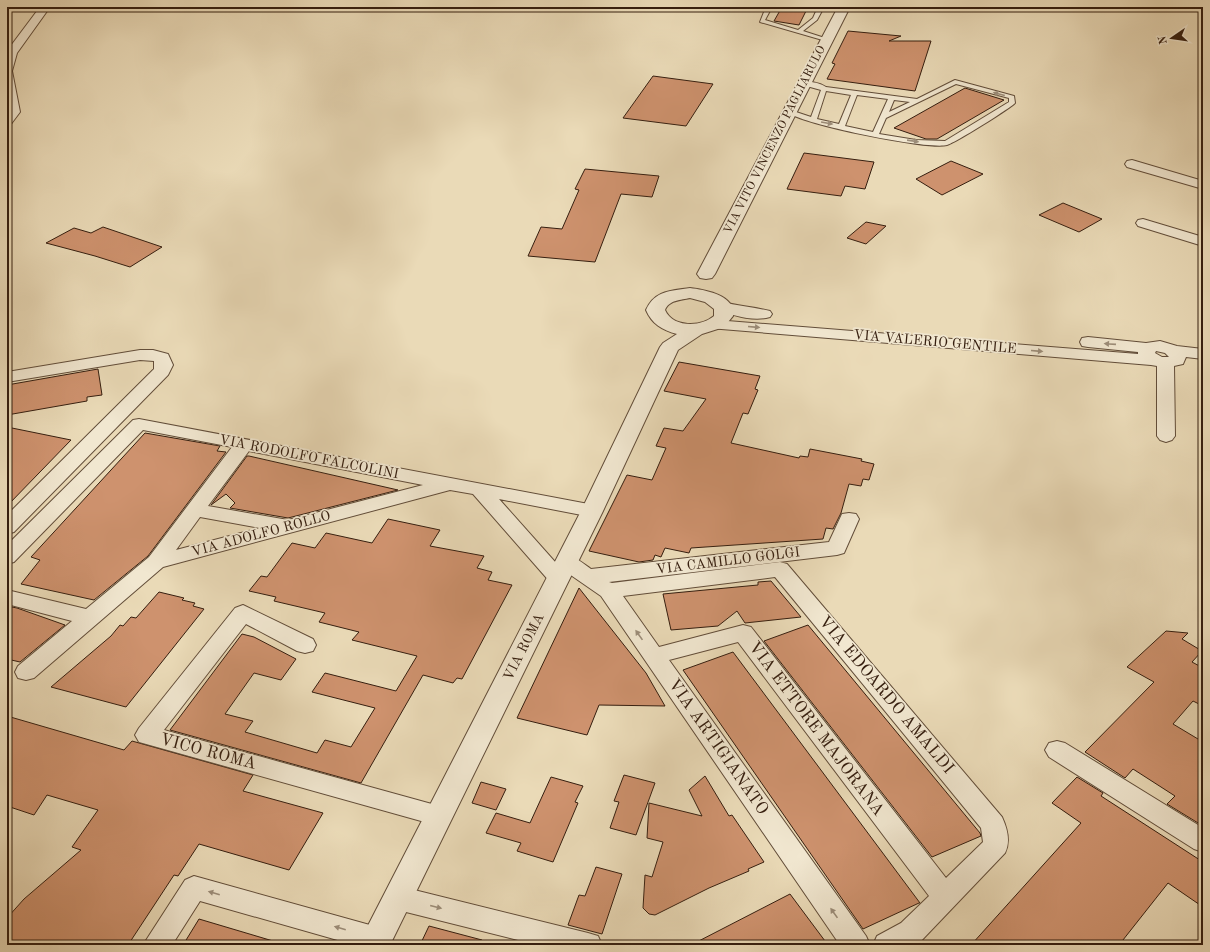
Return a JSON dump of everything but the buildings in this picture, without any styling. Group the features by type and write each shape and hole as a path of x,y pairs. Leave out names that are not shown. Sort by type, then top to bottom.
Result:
{"street":[{"path":"7,121 14,112 7,71 11,53 45,7"},
{"name":"VIA VITO VINCENZO PAGLIARULO","path":"706,274 844,7"},
{"path":"1132,164 1203,185"},
{"path":"1143,223 1203,242"},
{"path":"662,323 682,330 695,330 715,325 722,319 724,313 716,302 706,274 694,280 675,295"},
{"path":"695,330 670,347 662,323 654,311 656,305 661,300 675,295 690,293 716,302"},
{"name":"VIA VALERIO GENTILE","path":"716,302 741,312 1162,352 1203,362"},
{"name":"VIA VALERIO GENTILE","path":"715,325 1203,354"},
{"name":"VIA ROMA","path":"376,942 592,511 670,347"},
{"path":"1162,352 1166,436"},
{"path":"7,378 140,355 153,355 162,358 164,365 162,371 7,527"},
{"name":"VIA RODOLFO FALCOLINI","path":"7,557 139,424 592,511"},
{"path":"156,562 244,444"},
{"name":"VIA ADOLFO ROLLO","path":"26,672 156,562 450,484"},
{"path":"480,490 562,570"},
{"path":"194,510 289,527"},
{"name":"VIA CAMILLO GOLGI","path":"588,577 837,548 849,518"},
{"name":"VIA EDOARDO AMALDI","path":"608,591 780,569 993,824 996,845 911,932 886,945"},
{"name":"VIA ARTIGIANATO","path":"562,570 588,577 608,591 856,945"},
{"path":"7,597 90,618"},
{"name":"VICO ROMA","path":"305,645 243,613 147,735 439,816"},
{"name":"VIA ETTORE MAJORANA","path":"654,656 743,633 945,897"},
{"path":"1057,750 1203,841"},
{"path":"157,945 194,888 376,942"},
{"path":"398,898 588,945"}],"lane":[{"path":"769,7 762,21 828,40"},
{"path":"800,31 815,19 821,7"},
{"path":"790,112 813,121 842,126 875,135 916,142 946,144 1012,103 1012,97 955,82 883,117"},
{"path":"805,84 820,86 824,89 918,101"},
{"path":"813,121 824,89"},
{"path":"842,126 855,93"},
{"path":"875,135 892,98"}]}
